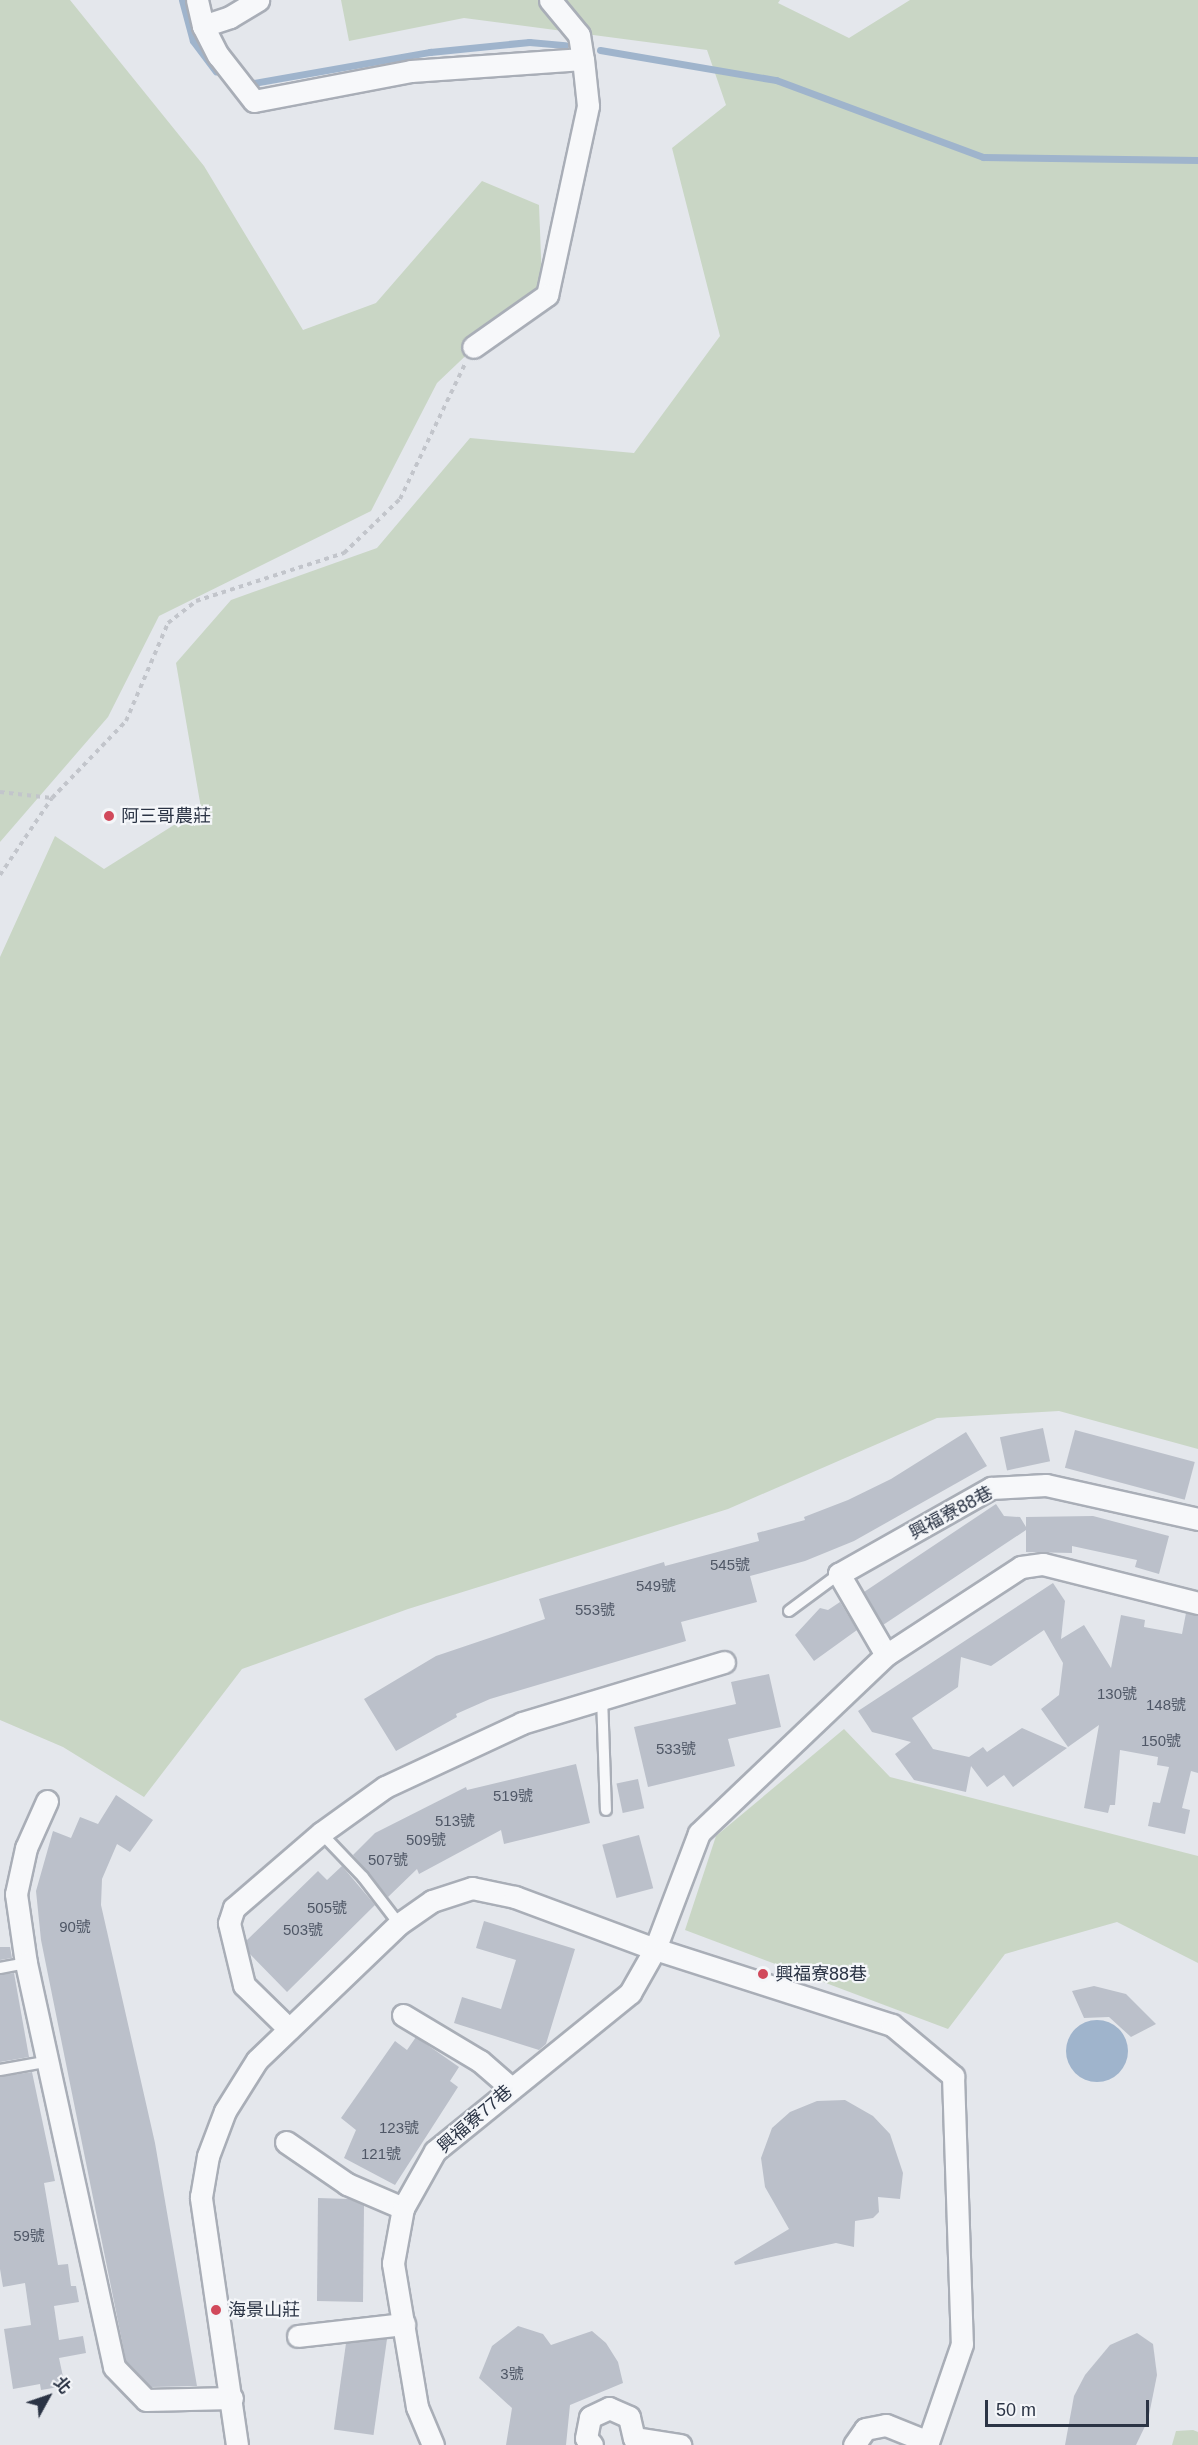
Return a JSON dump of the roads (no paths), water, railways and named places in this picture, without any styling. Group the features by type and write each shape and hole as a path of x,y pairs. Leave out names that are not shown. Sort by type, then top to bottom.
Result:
{"street":[{"path":"197,0 203,26 224,63 254,101 411,71 583,59"},
{"path":"203,26 230,17 258,0"},
{"path":"473,347 547,295 588,106 579,35 550,0"},
{"name":"興福寮88巷","path":"839,1574 991,1488 1046,1485 1198,1519"},
{"path":"656,1948 699,1833 886,1656 1021,1567 1044,1564 1198,1603"},
{"path":"839,1574 886,1656"},
{"path":"289,2029 244,1985 229,1923 234,1908 321,1833 385,1787 522,1723 602,1696 724,1662"},
{"path":"47,1801 26,1848 16,1894 26,1964 50,2061 114,2367 146,2400 232,2398"},
{"path":"237,2445 232,2398 201,2197 208,2156 225,2111 257,2060 399,1924 432,1901 472,1888 515,1897 656,1948 892,2025 953,2076 962,2344 928,2444 886,2425 865,2428 854,2445"},
{"name":"興福寮77巷","path":"433,2445 417,2407 393,2263 403,2208 435,2151 630,1993 656,1948"},
{"path":"403,2015 480,2061 511,2088"},
{"path":"286,2142 347,2184 403,2208"},
{"path":"298,2336 404,2324"},
{"path":"591,2445 586,2438 590,2417 609,2408 629,2417 631,2441 680,2445"}],"lane":[{"path":"789,1611 839,1574"},
{"path":"602,1696 606,1810"},
{"path":"321,1833 363,1877 399,1924"},
{"path":"0,1968 26,1964"},
{"path":"0,2070 50,2061"}],"water":[{"path":"1097,2020 1114,2025 1119,2029 1123,2034 1128,2051 1123,2068 1119,2073 1114,2077 1097,2082 1080,2077 1075,2073 1071,2068 1066,2051 1071,2034 1075,2029 1080,2025"}],"waterway":[{"path":"182,0 193,41 216,71"},
{"path":"248,84 430,52 529,42 565,45"},
{"path":"600,50 776,80 983,157 1198,160"}],"place":[{"name":"阿三哥農莊","path":"109,816"},
{"name":"興福寮88巷","path":"763,1974"},
{"name":"海景山莊","path":"216,2310"}]}
